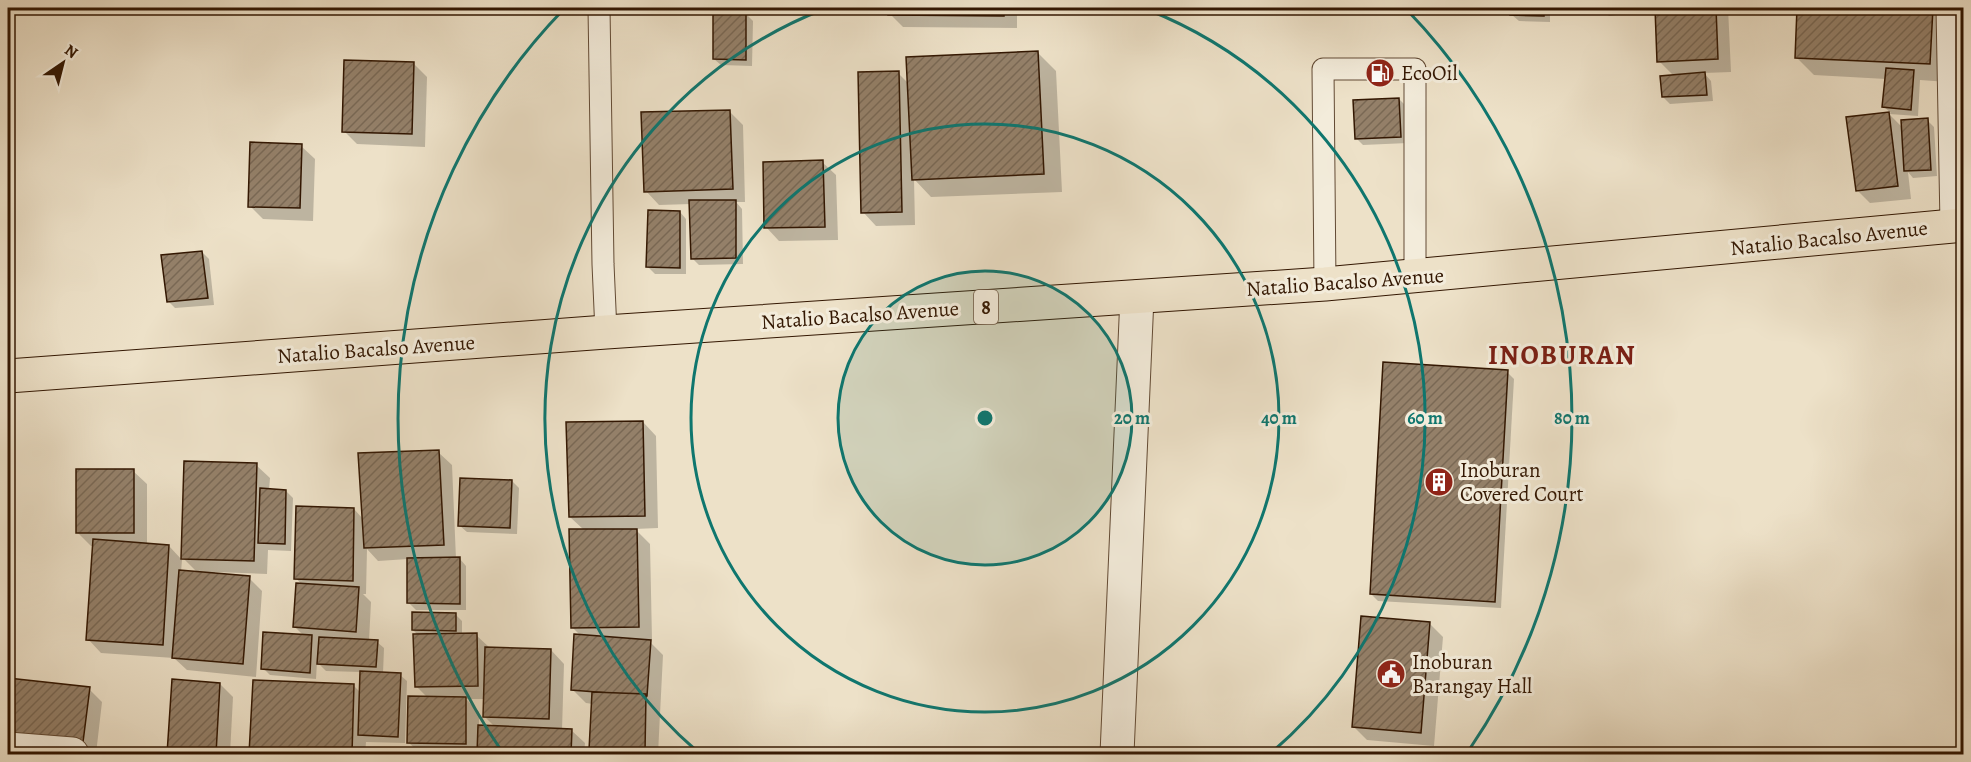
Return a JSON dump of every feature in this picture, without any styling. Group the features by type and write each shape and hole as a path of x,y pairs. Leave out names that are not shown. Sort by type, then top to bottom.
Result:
{"highway":[{"name":"Natalio Bacalso Avenue","path":"8,376 606,332 1324,285 1960,225"}],"street":[{"path":"1953,8 1960,225"},
{"path":"1117,754 1137,297"},
{"path":"8,749 72,754"}],"lane":[{"path":"598,8 606,332"},
{"path":"1324,285 1323,69 1414,69 1415,277"}],"building":[{"path":"888,8 1004,8 1004,16 888,15"},
{"path":"1510,8 1544,8 1544,16 1510,15"},
{"path":"1655,8 1716,8 1718,59 1657,62"},
{"path":"1797,8 1933,8 1930,64 1795,58"},
{"path":"713,12 746,12 746,60 713,59"},
{"path":"1038,51 1044,174 912,180 906,57"},
{"path":"344,60 414,62 412,134 342,132"},
{"path":"1886,68 1914,70 1911,110 1882,107"},
{"path":"899,71 902,212 861,213 858,72"},
{"path":"1705,72 1707,95 1662,97 1660,76"},
{"path":"1399,98 1401,137 1355,139 1353,100"},
{"path":"730,110 733,189 644,192 641,112"},
{"path":"1889,112 1898,186 1856,191 1846,117"},
{"path":"1928,118 1931,170 1904,171 1901,120"},
{"path":"250,142 302,144 300,208 248,207"},
{"path":"823,160 825,227 764,228 763,162"},
{"path":"689,200 736,200 736,258 691,259"},
{"path":"648,210 680,211 680,268 646,267"},
{"path":"202,251 208,298 167,302 161,255"},
{"name":"Inoburan Covered Court","path":"1383,362 1508,370 1495,602 1370,594"},
{"path":"643,421 645,516 569,517 566,422"},
{"path":"439,450 444,545 364,548 358,453"},
{"path":"184,461 257,463 254,561 181,559"},
{"path":"76,469 134,469 134,533 76,533"},
{"path":"460,478 512,480 510,528 458,526"},
{"path":"260,488 286,490 285,544 258,543"},
{"path":"296,506 354,508 353,581 294,579"},
{"path":"569,529 637,529 639,627 571,628"},
{"path":"93,539 169,545 163,645 86,640"},
{"path":"460,557 460,604 407,603 407,558"},
{"path":"179,570 250,576 243,664 172,658"},
{"path":"296,583 359,587 356,632 293,627"},
{"path":"412,612 456,613 456,631 412,630"},
{"name":"Inoburan Barangay Hall","path":"1361,616 1430,622 1421,733 1352,727"},
{"path":"263,632 312,635 310,673 261,669"},
{"path":"477,633 478,686 415,687 413,634"},
{"path":"574,634 651,640 647,696 571,690"},
{"path":"319,637 378,640 376,667 317,664"},
{"path":"485,647 551,649 549,719 483,717"},
{"path":"360,671 401,673 398,737 358,735"},
{"path":"8,678 90,687 82,750 8,742"},
{"path":"172,679 220,683 216,754 167,754"},
{"path":"253,680 354,684 352,754 249,754"},
{"path":"592,692 646,694 645,752 589,750"},
{"path":"408,696 466,697 466,744 407,743"},
{"path":"478,725 572,729 571,754 477,754"}],"place":[{"name":"EcoOil","path":"1380,73"},
{"name":"Inoburan Covered Court","path":"1439,482"},
{"name":"Inoburan Barangay Hall","path":"1391,674"}],"district":[{"name":"INOBURAN","path":"1562,355"}]}
